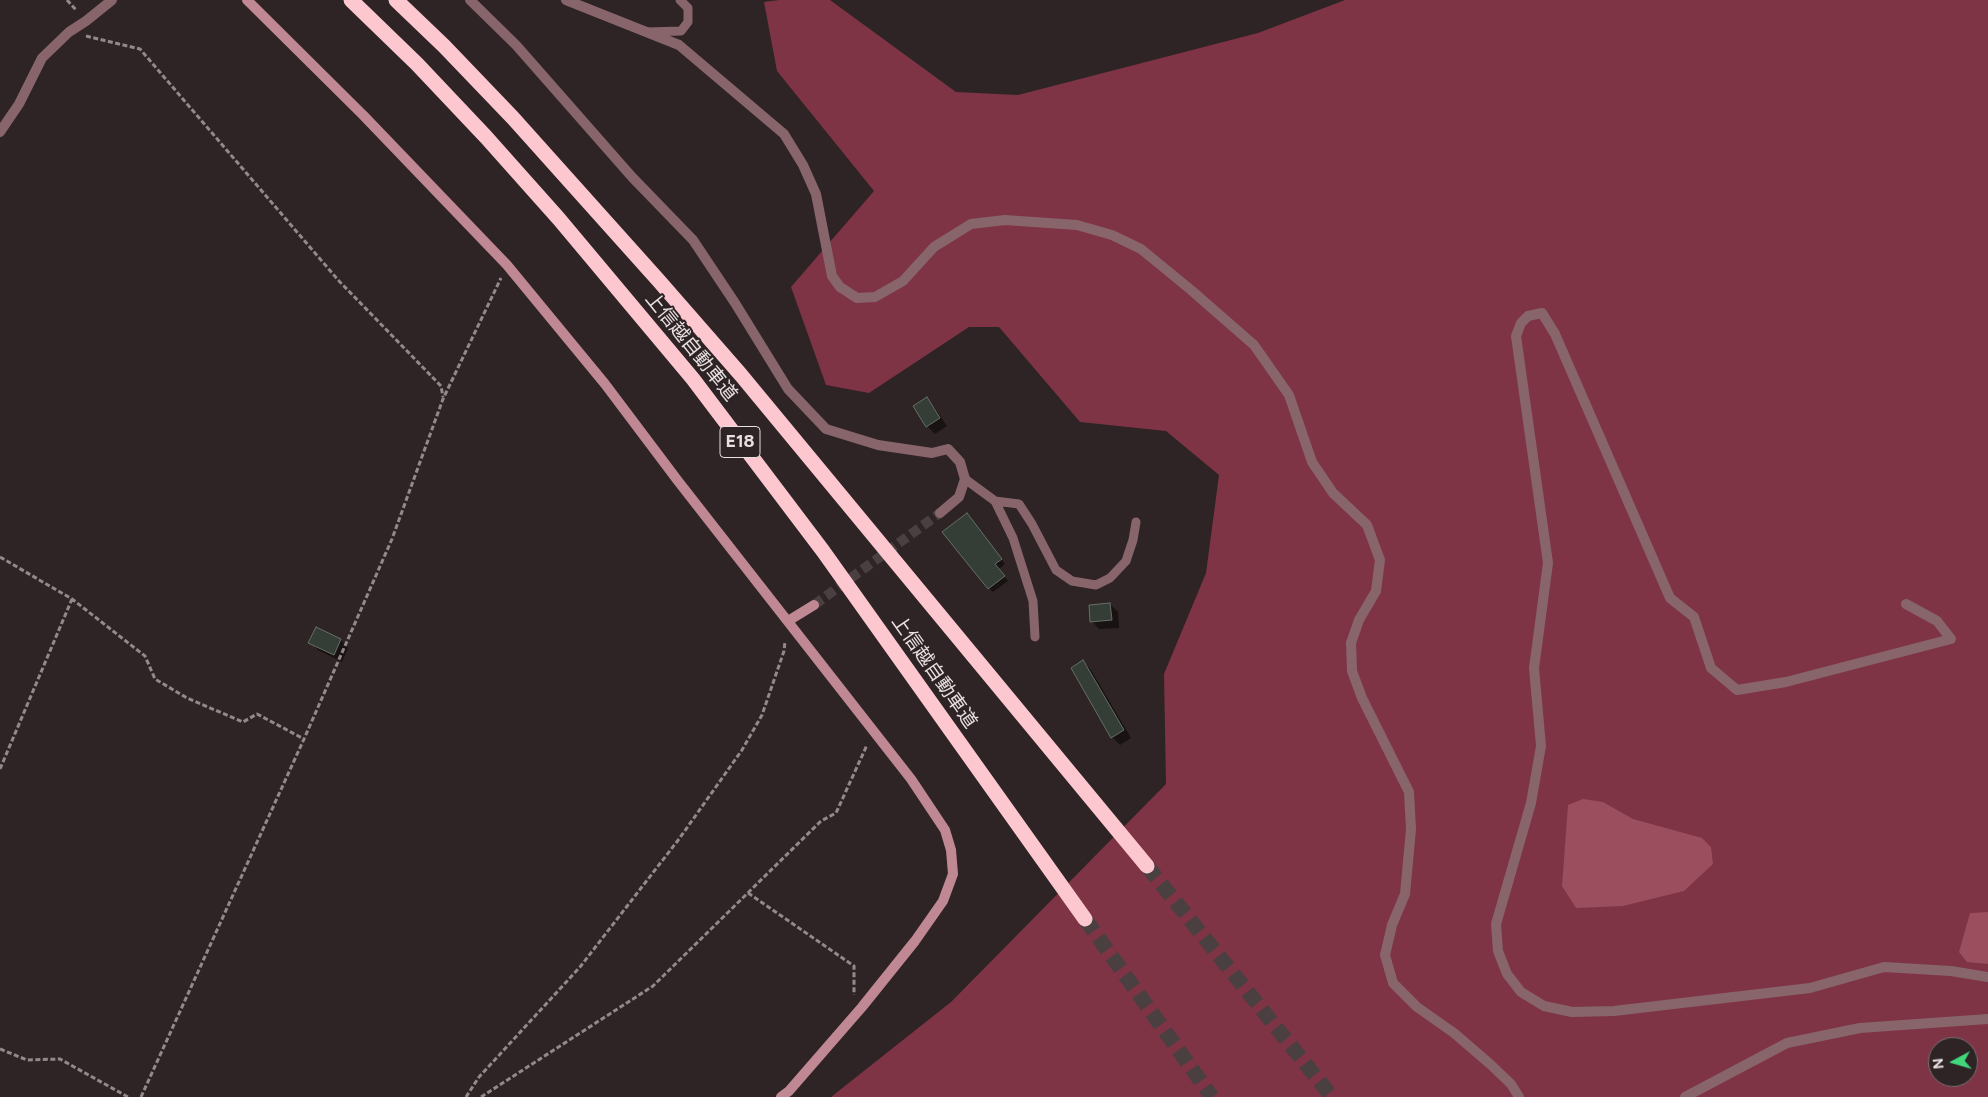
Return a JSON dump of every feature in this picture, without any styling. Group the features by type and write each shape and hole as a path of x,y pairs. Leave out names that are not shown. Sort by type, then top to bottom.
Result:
{"highway":[{"name":"上信越自動車道","path":"351,0 418,64 486,137 559,218 693,379 823,551 1085,919"},
{"name":"上信越自動車道","path":"396,0 444,46 513,118 741,375 1147,866"}],"street":[{"path":"0,132 19,104 42,58 69,32 112,0"},
{"path":"247,0 363,115 507,265 605,384 678,481 911,779 945,830 951,850 953,874 943,901 915,941 854,1016 782,1097"},
{"path":"470,0 516,45 632,177 693,240 788,390 826,429 878,445 932,453 948,450 960,462 965,479 959,498 940,513"},
{"path":"566,0 679,45 784,134 803,165 816,194 832,276 840,287 857,298 876,297 903,280 934,247 971,224 1005,220 1077,225 1112,235 1141,249 1192,290 1254,345 1289,395 1312,462 1333,493 1366,525 1380,560 1376,591 1360,620 1351,643 1352,671 1362,698 1409,792 1410,829 1405,894 1392,925 1384,955 1393,983 1417,1007 1454,1033 1490,1064 1511,1084 1519,1097"},
{"path":"1906,604 1937,621 1951,639 1786,682 1737,690 1711,668 1694,616 1670,598 1555,334 1542,313 1528,316 1521,323 1516,336 1548,563 1534,668 1540,746 1531,803 1496,924 1498,951 1507,974 1521,992 1544,1006 1572,1012 1614,1011 1810,988 1884,967 1951,971 1988,977"},
{"path":"788,621 814,605"},
{"path":"1685,1097 1787,1043 1860,1028 1988,1019"}],"lane":[{"path":"647,32 681,31 688,22 688,8 680,0"},
{"path":"965,479 995,501 1013,538 1033,601 1035,637"},
{"path":"995,501 1019,504 1032,524 1056,570 1072,581 1096,585 1110,578 1126,561 1133,540 1136,522"}],"path":[{"path":"69,32 140,49 339,281 441,386 443,399"},
{"path":"141,1097 304,739 392,539 443,399 507,265"},
{"path":"0,557 72,599 145,656 155,679 171,689 232,719 243,722 257,714 304,739"},
{"path":"0,769 72,599"},
{"path":"466,1097 479,1076 580,967 679,839 742,750 762,715 784,651 788,621"},
{"path":"482,1097 653,986 822,821 836,813 873,730"},
{"path":"748,893 854,966 854,1016"},
{"path":"0,1049 27,1060 60,1059 128,1097"}],"shaded area":[{"path":"779,0 830,0 956,92 1018,95 1258,33 1345,0 1988,0 1988,1097 831,1097 951,1002 1166,784 1164,674 1206,573 1219,475 1166,431 1080,422 999,327 969,327 869,393 826,385 791,287 874,191 777,71 764,2"},
{"path":"1583,799 1603,802 1633,819 1702,838 1711,847 1713,864 1684,891 1623,906 1576,908 1562,886 1568,805"},
{"path":"1988,912 1988,964 1967,962 1959,952 1970,913"}],"building":[{"path":"927,397 940,418 926,427 913,406"},
{"path":"967,513 1002,559 995,564 1005,576 988,589 942,532"},
{"path":"1110,603 1112,620 1090,622 1089,605"},
{"path":"316,627 341,639 334,655 308,643"},
{"path":"1083,660 1124,730 1111,738 1071,668"}],"tunnel":[{"path":"814,605 940,513"},
{"path":"1147,866 1332,1097"},
{"path":"1085,919 1212,1097"}]}
